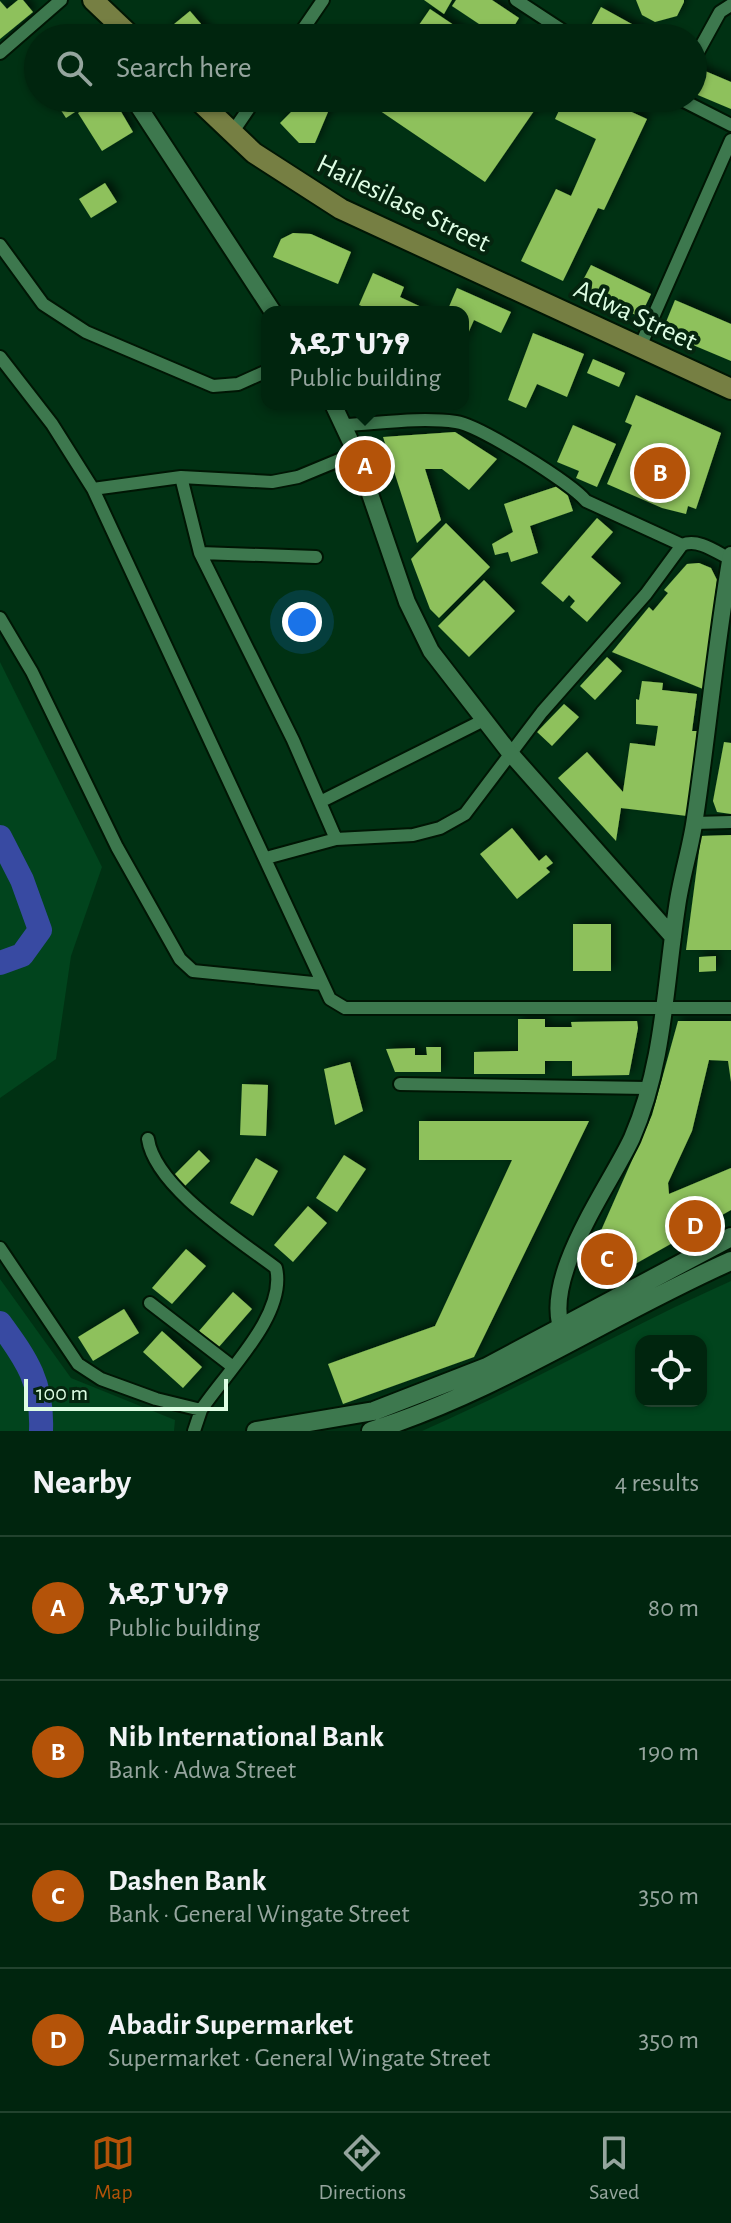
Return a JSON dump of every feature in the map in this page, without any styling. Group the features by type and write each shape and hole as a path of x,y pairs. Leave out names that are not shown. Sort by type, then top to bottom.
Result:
{"main road":[{"path":"93,0 110,24"},
{"name":"Hailesilase Street","path":"210,112 254,153 341,209 518,289"},
{"name":"Adwa Street","path":"518,289 639,349 731,389"},
{"path":"256,1431 374,1411 487,1367 731,1237"},
{"path":"371,1431 476,1392 569,1346 668,1289 731,1261"}],"street":[{"path":"33,24 61,0"},
{"path":"307,24 323,0"},
{"path":"516,0 553,24"},
{"path":"707,36 720,12 731,5"},
{"path":"0,53 24,32"},
{"path":"142,112 269,306"},
{"path":"232,133 246,112"},
{"path":"704,112 731,125"},
{"path":"639,349 731,140"},
{"path":"0,245 43,304 86,332 213,386 238,384 261,374"},
{"path":"0,357 52,424 93,489 330,999 345,1008 731,1008"},
{"path":"337,410 346,425 407,602 431,651 510,753 673,937"},
{"path":"346,425 459,422 556,476 576,489 586,501 682,545"},
{"path":"93,489 181,477 272,482 298,477 356,453"},
{"path":"181,477 200,553 293,740 336,839"},
{"path":"266,858 336,839 413,835 440,828 473,806 510,753 646,594 682,545 689,542 731,557 694,823 673,937 661,1042 632,1137 584,1226 560,1282 560,1328 569,1346"},
{"path":"200,553 316,557"},
{"path":"0,618 32,672 117,847 180,959 193,971 323,984"},
{"path":"320,802 484,720"},
{"path":"694,823 731,822"},
{"path":"400,1084 647,1088"},
{"path":"148,1139 150,1154 181,1192 276,1268 280,1283 275,1303 201,1410 194,1431"},
{"path":"0,1248 78,1364 115,1384 201,1410"},
{"path":"150,1303 233,1367"}],"green space":[{"path":"0,662 102,867 71,956 56,1059 0,1098"},
{"path":"0,1279 71,1378 175,1420 174,1431 0,1431"},
{"path":"731,1281 731,1431 422,1431"}],"building":[{"path":"18,0 23,0 33,12 0,39 0,1 7,9"},
{"path":"424,0 452,0 444,14"},
{"path":"456,0 492,0 519,18 515,24 479,24 452,6"},
{"path":"636,0 684,2 677,16 655,22 642,15"},
{"path":"601,7 632,24 592,24"},
{"path":"430,9 452,24 420,24"},
{"path":"190,11 201,24 174,24"},
{"path":"707,72 731,82 731,109 707,99"},
{"path":"121,112 133,132 102,151 78,113"},
{"path":"291,112 328,112 315,143 299,143 280,123"},
{"path":"382,112 533,112 485,182"},
{"path":"558,112 632,112 647,119 604,210 598,208 563,281 521,261 556,189 571,196 596,139 555,119"},
{"path":"105,183 117,202 91,218 79,199"},
{"path":"293,233 311,234 351,252 338,284 273,257 281,239"},
{"path":"591,265 651,294 640,317 579,288"},
{"path":"373,273 404,287 400,297 419,306 361,306 359,305"},
{"path":"457,288 511,312 501,333 474,320 469,331 469,306 449,306"},
{"path":"675,300 731,324 731,361 662,332"},
{"path":"533,333 584,354 567,397 537,384 526,408 508,400"},
{"path":"593,359 625,373 619,387 587,373"},
{"path":"636,395 721,433 696,509 688,506 686,514 662,508 607,484 632,425 625,422"},
{"path":"573,425 616,444 597,487 576,478 579,471 557,462"},
{"path":"455,432 497,459 469,490 442,469 425,469 441,520 417,543 383,437"},
{"path":"564,484 573,511 530,526 538,553 511,562 508,552 495,555 492,544 513,532 504,504"},
{"path":"597,518 613,532 591,557 621,583 587,622 570,607 575,601 569,595 563,602 541,583"},
{"path":"446,523 490,567 439,618 430,609 411,559"},
{"path":"699,563 711,568 717,580 703,689 612,652 649,607 653,611 668,593 664,590 687,564"},
{"path":"484,580 515,611 469,657 438,626"},
{"path":"607,657 622,671 595,700 580,686"},
{"path":"642,681 663,683 662,690 697,694 692,731 697,731 687,816 621,808 616,841 558,778 587,752 623,792 630,743 655,746 658,726 636,724 636,699 639,700"},
{"path":"564,704 579,717 552,746 537,732"},
{"path":"724,742 731,743 731,814 717,812 713,801"},
{"path":"512,828 539,861 546,855 553,863 546,868 550,872 517,899 480,854"},
{"path":"731,835 731,950 686,950 701,836"},
{"path":"573,924 611,924 611,971 573,971"},
{"path":"716,956 716,971 699,972 699,957"},
{"path":"518,1019 545,1019 545,1027 572,1027 571,1022 637,1021 629,1075 572,1076 572,1061 545,1061 545,1074 474,1074 474,1052 518,1051"},
{"path":"678,1021 731,1021 731,1082 728,1061 709,1060 692,1131 668,1183 669,1194 731,1168 731,1210 621,1272 605,1273 594,1265 592,1251 652,1115"},
{"path":"426,1047 441,1047 441,1072 395,1072 386,1049 415,1048 415,1055 427,1055"},
{"path":"350,1062 363,1111 335,1125 324,1069"},
{"path":"242,1084 268,1085 266,1136 240,1135"},
{"path":"419,1121 589,1121 474,1357 343,1404 328,1364 435,1326 512,1160 419,1160"},
{"path":"199,1150 210,1161 184,1187 174,1175"},
{"path":"344,1155 366,1169 337,1212 316,1198"},
{"path":"256,1158 278,1171 253,1216 230,1203"},
{"path":"308,1206 327,1223 293,1262 274,1245"},
{"path":"186,1249 206,1266 172,1304 152,1288"},
{"path":"233,1292 252,1309 218,1348 199,1331"},
{"path":"124,1309 139,1333 93,1361 78,1337"},
{"path":"162,1331 202,1367 183,1388 143,1352"}],"waterway":[{"path":"0,837 22,880 40,930 22,955 0,963"},
{"path":"0,1323 18,1349 36,1385 41,1431"}],"place":[{"name":"አዴፓ ህንፃ","path":"365,466"},
{"name":"Nib International Bank","path":"660,473"},
{"name":"Abadir Supermarket","path":"695,1226"},
{"name":"Dashen Bank","path":"607,1259"}]}
